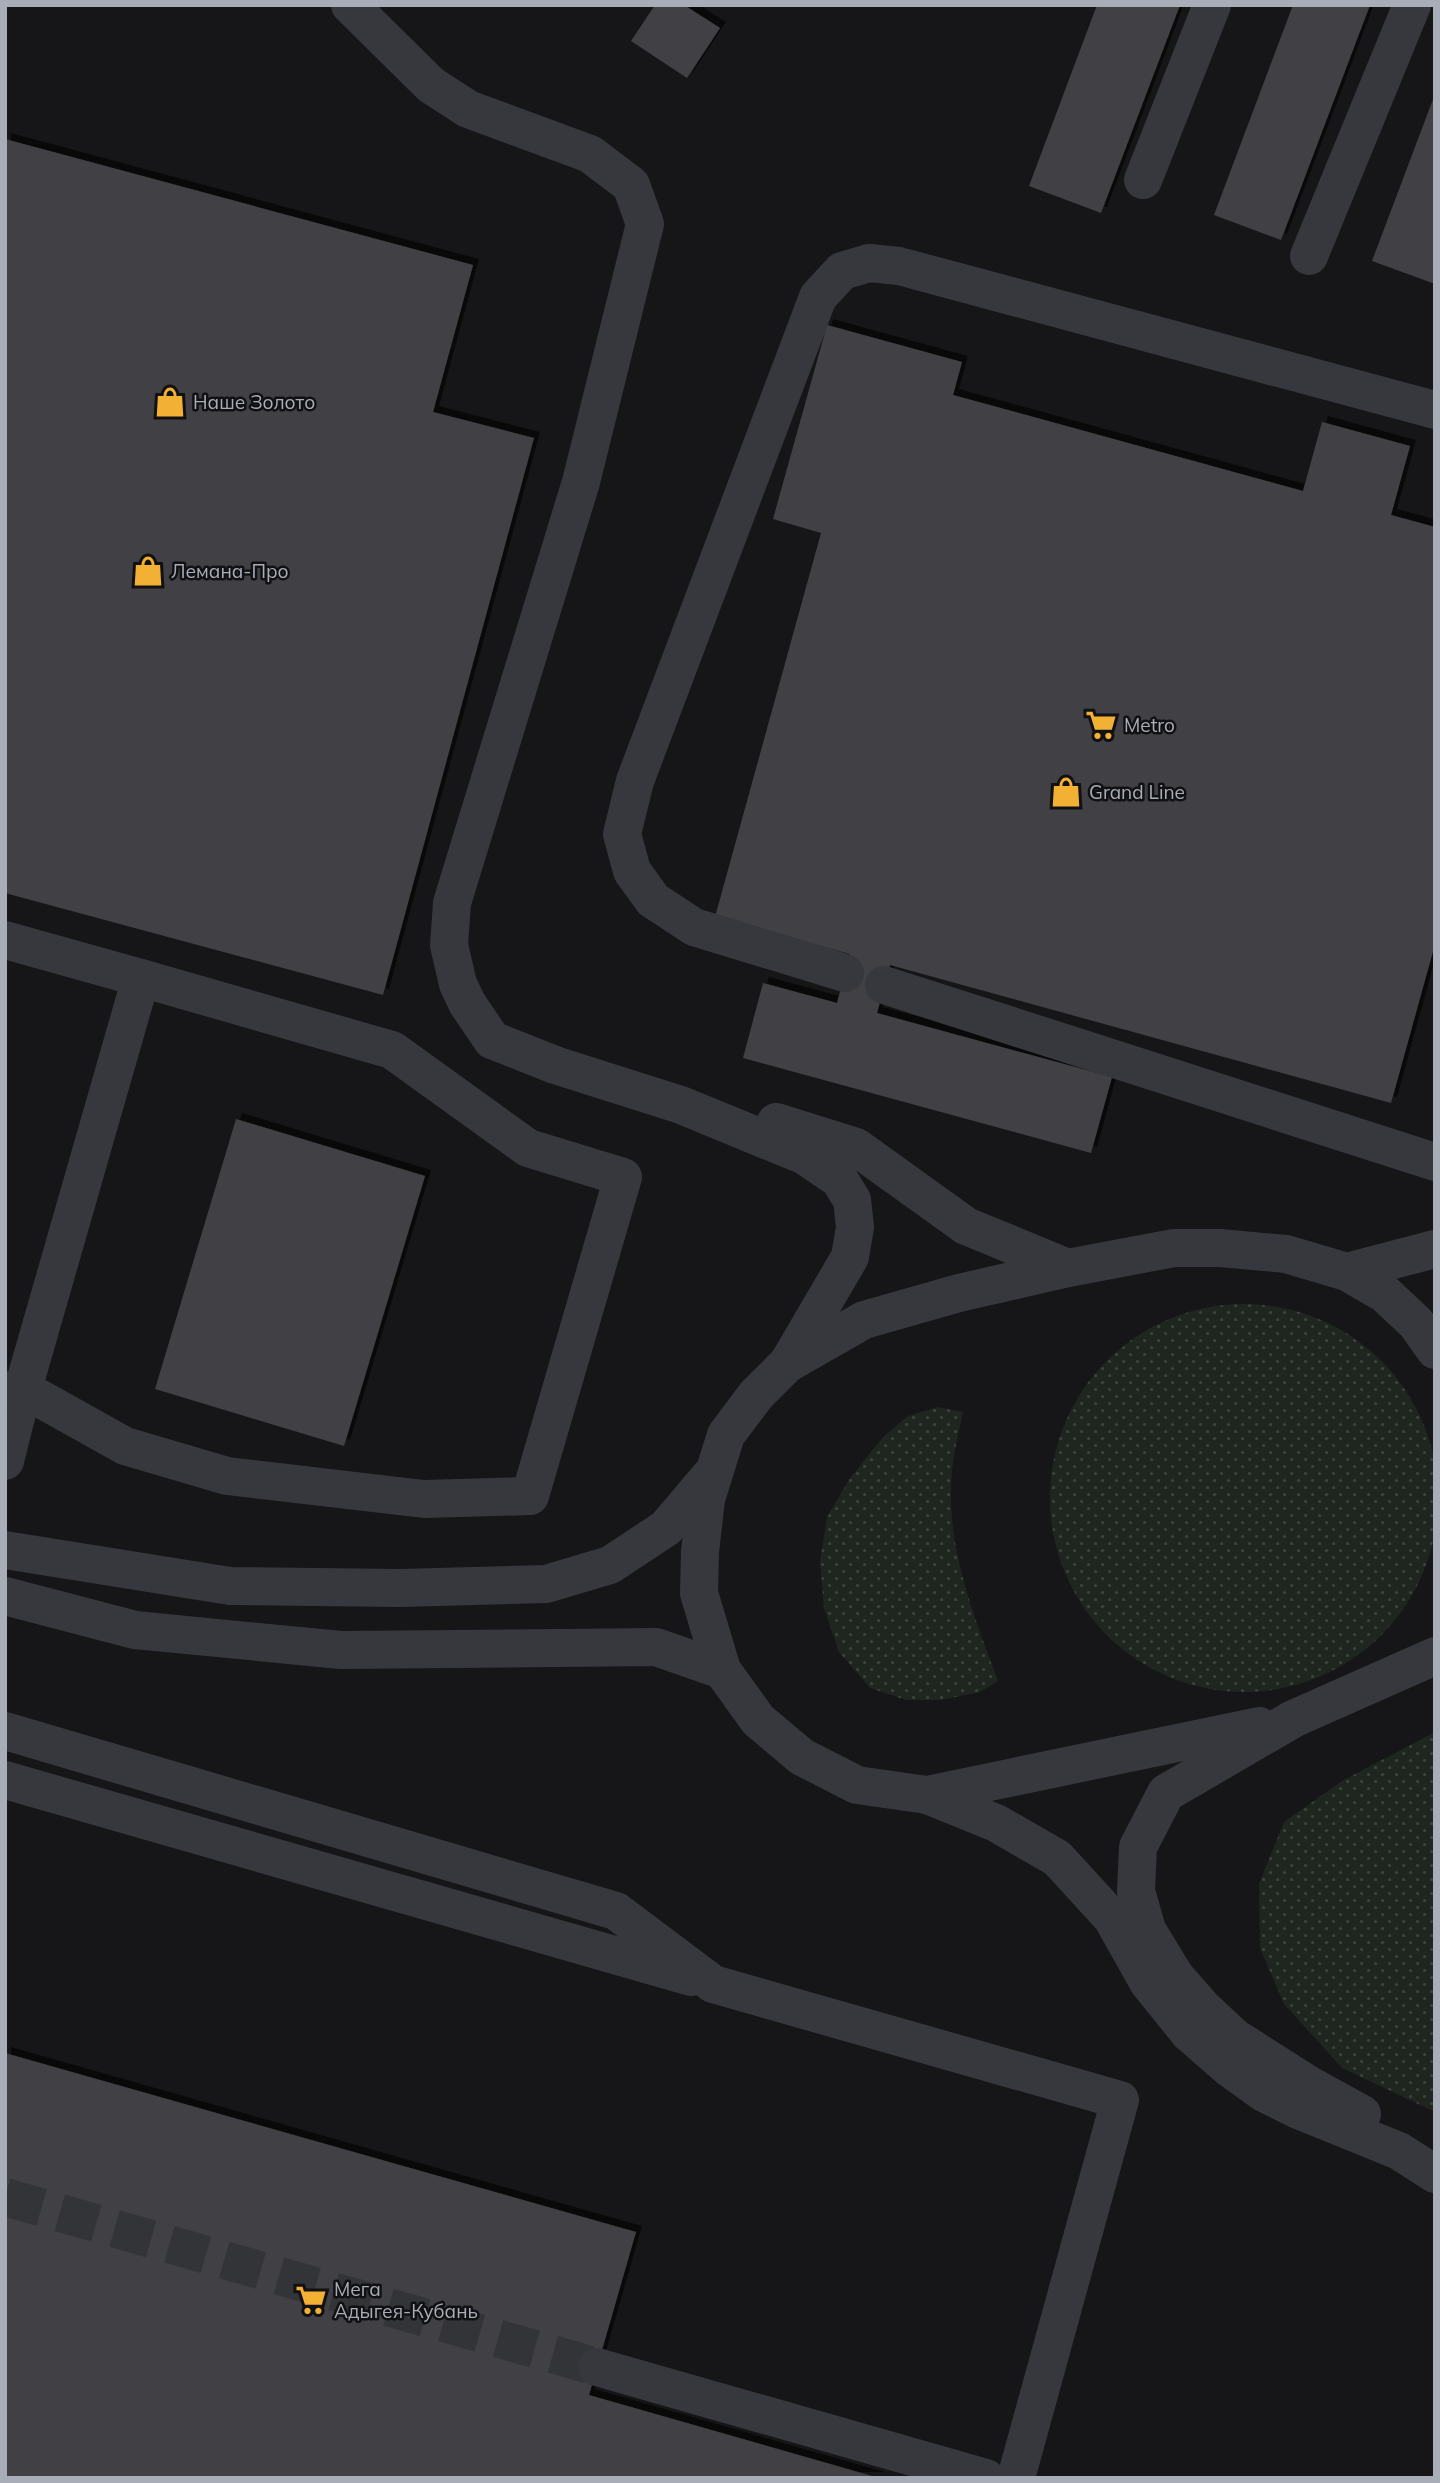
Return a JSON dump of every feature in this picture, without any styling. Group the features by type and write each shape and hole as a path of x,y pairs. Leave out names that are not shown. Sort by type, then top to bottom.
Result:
{"street":[{"path":"350,5 431,85 468,109 590,155 631,185 645,224 580,482 452,902 449,945 458,984 467,1003 492,1040 555,1065 681,1105 804,1156 839,1179 852,1200 855,1227 850,1257 787,1364 756,1395 726,1435 706,1499 699,1593 722,1670 758,1720 802,1757 857,1785 927,1796 996,1824 1057,1858 1112,1918 1149,1982 1189,2033 1228,2067 1264,2093 1287,2105 1399,2151 1435,2174"},
{"path":"1143,180 1212,5"},
{"path":"1309,256 1412,5"},
{"path":"845,973 694,927 653,900 632,871 622,834 635,781 818,297 842,271 869,263 899,266 1435,411"},
{"path":"5,940 393,1050 528,1148 622,1177 530,1496 424,1499 228,1476 125,1446 14,1390"},
{"path":"5,1461 14,1390 141,978"},
{"path":"884,985 1435,1162"},
{"path":"681,1105 778,1122 856,1147 965,1226 1068,1268"},
{"path":"787,1364 864,1320 959,1293 1068,1268 1174,1248 1286,1254 1347,1272 1385,1294 1416,1323 1435,1350"},
{"path":"1347,1272 1435,1249"},
{"path":"5,1550 230,1586 400,1588 545,1584 610,1565 666,1528 714,1472"},
{"path":"5,1596 135,1630 341,1650 656,1647 722,1670"},
{"path":"1399,2151 1388,2128 1311,2086 1234,2038 1175,1976 1147,1930 1136,1891 1138,1847 1166,1793 1293,1719 1435,1656"},
{"path":"927,1796 1293,1719 1359,1711 1435,1688"},
{"path":"5,1731 616,1911 713,1984"},
{"path":"5,1780 1121,2100 1016,2478"},
{"path":"597,2367 918,2469 986,2478"}],"shaded area":[{"path":"1244,1304 1282,1308 1318,1319 1352,1337 1381,1361 1405,1390 1423,1424 1434,1460 1438,1498 1434,1536 1423,1572 1405,1606 1381,1635 1352,1659 1318,1677 1282,1688 1244,1692 1206,1688 1170,1677 1136,1659 1107,1635 1083,1606 1065,1572 1054,1536 1050,1498 1054,1460 1065,1424 1083,1390 1107,1361 1136,1337 1170,1319 1206,1308"},
{"path":"938,1407 963,1412 952,1471 953,1525 963,1578 998,1681 980,1692 941,1700 906,1700 870,1688 839,1652 824,1608 820,1562 827,1517 850,1478 883,1437 908,1416"},
{"path":"1435,1732 1435,2112 1342,2068 1284,2004 1260,1948 1259,1884 1284,1822 1342,1781"}],"building":[{"path":"655,5 684,5 720,28 687,78 631,41"},
{"path":"1097,5 1180,5 1101,213 1029,186"},
{"path":"1293,5 1370,5 1281,240 1214,215"},
{"path":"1435,94 1435,284 1372,261"},
{"path":"5,139 473,265 433,412 534,438 383,995 5,893"},
{"name":"Metro","path":"827,325 962,362 953,395 1303,491 1322,422 1410,446 1391,515 1435,527 1435,944 1391,1103 890,965 877,1013 1112,1077 1091,1153 743,1058 763,983 837,1003 850,954 715,917 821,533 773,519"},
{"path":"236,1119 425,1176 344,1446 155,1389"},
{"name":"Мега Адыгея-Кубань","path":"5,2053 636,2232 589,2395 879,2478 5,2478"}],"tunnel":[{"path":"5,2197 597,2367"}],"place":[{"name":"Наше Золото","path":"170,402"},
{"name":"Лемана-Про","path":"148,571"},
{"name":"Metro","path":"1101,725"},
{"name":"Grand Line","path":"1066,792"},
{"name":"Мега Адыгея-Кубань","path":"311,2300"}]}
